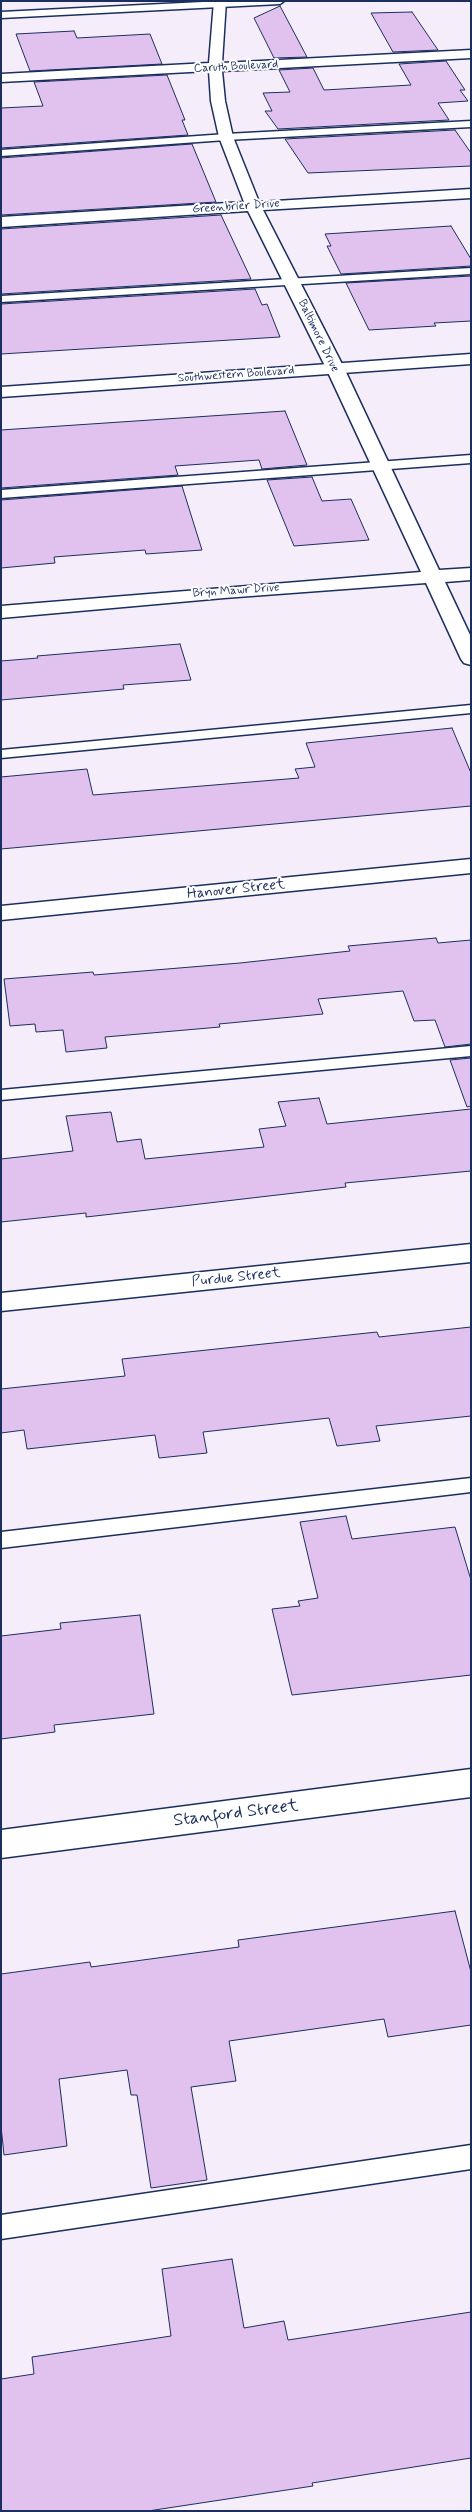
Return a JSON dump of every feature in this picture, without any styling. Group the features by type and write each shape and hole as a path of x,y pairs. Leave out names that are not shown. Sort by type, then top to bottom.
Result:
{"street":[{"name":"Baltimore Drive","path":"220,3 215,68 218,101 226,137 253,206 334,368 471,659"},
{"name":"Caruth Boulevard","path":"1,78 471,54"},
{"name":"Greenbrier Drive","path":"1,222 471,193"},
{"name":"Southwestern Boulevard","path":"1,392 471,359"},
{"name":"Bryn Mawr Drive","path":"1,612 224,592 471,574"},
{"name":"Hanover Street","path":"1,913 471,866"},
{"name":"Purdue Street","path":"1,1302 471,1253"},
{"name":"Stanford Street","path":"1,1844 471,1783"}],"lane":[{"path":"1,15 280,1"},
{"path":"1,153 226,137 471,124"},
{"path":"1,299 471,271"},
{"path":"1,494 471,458"},
{"path":"1,754 471,709"},
{"path":"1,1095 471,1051"},
{"path":"1,1540 471,1485"},
{"path":"1,2227 471,2157"}],"building":[{"path":"280,6 307,57 274,58 254,18"},
{"path":"412,12 438,50 393,52 371,13"},
{"path":"74,31 77,38 150,34 162,64 30,71 16,34"},
{"path":"446,61 465,90 460,90 468,101 438,103 449,120 278,129 265,111 272,111 263,93 290,92 279,70 313,68 324,90 411,85 399,64"},
{"path":"167,75 185,120 182,120 188,135 1,148 1,108 43,106 34,82"},
{"path":"455,130 471,153 471,166 308,173 285,139"},
{"path":"192,144 216,202 1,215 1,158"},
{"path":"221,215 251,279 1,294 1,229"},
{"path":"451,226 471,259 471,266 341,274 327,246 331,246 325,234"},
{"path":"471,276 471,321 434,323 436,326 369,330 346,283"},
{"path":"255,289 262,305 267,304 280,337 1,354 1,304"},
{"path":"285,411 307,465 262,469 259,460 175,466 178,475 1,488 1,430"},
{"path":"312,477 322,501 351,499 369,540 294,546 267,480"},
{"path":"182,486 202,550 146,554 145,550 54,557 55,563 1,568 1,500"},
{"path":"180,644 191,680 123,685 124,689 1,700 1,661 38,658 37,656"},
{"path":"452,728 471,773 471,806 1,849 1,777 87,769 93,795 299,778 295,769 315,767 306,743"},
{"path":"436,938 438,943 471,940 471,1044 445,1047 435,1020 414,1021 403,991 318,999 323,1014 219,1024 220,1027 105,1037 107,1048 66,1052 63,1030 36,1032 35,1024 10,1026 4,979 93,972 94,975 240,963 350,951 348,946"},
{"path":"471,1058 471,1106 467,1107 450,1060"},
{"path":"319,1098 327,1124 471,1109 471,1171 345,1183 346,1187 86,1217 86,1213 1,1222 1,1159 73,1151 66,1116 111,1112 117,1142 141,1139 145,1159 264,1147 259,1129 286,1126 278,1102"},
{"path":"471,1327 471,1416 376,1426 380,1441 337,1446 329,1418 203,1432 207,1453 159,1458 155,1435 27,1449 24,1430 1,1433 1,1389 125,1376 122,1359 377,1332 379,1337"},
{"path":"346,1516 352,1539 455,1527 471,1580 471,1675 292,1695 272,1609 300,1606 298,1601 318,1598 300,1522"},
{"path":"140,1615 154,1714 54,1725 55,1732 1,1739 1,1636 61,1629 60,1623"},
{"path":"455,1911 471,1972 471,2025 388,2037 384,2019 229,2041 236,2081 191,2087 207,2180 151,2188 137,2095 131,2095 127,2070 59,2079 67,2146 4,2155 1,2126 1,1974 90,1962 91,1967 239,1947 238,1940"},
{"path":"232,2259 244,2328 284,2321 288,2340 471,2312 471,2458 312,2483 313,2486 148,2511 1,2511 1,2379 34,2374 32,2357 171,2336 162,2269"}]}
